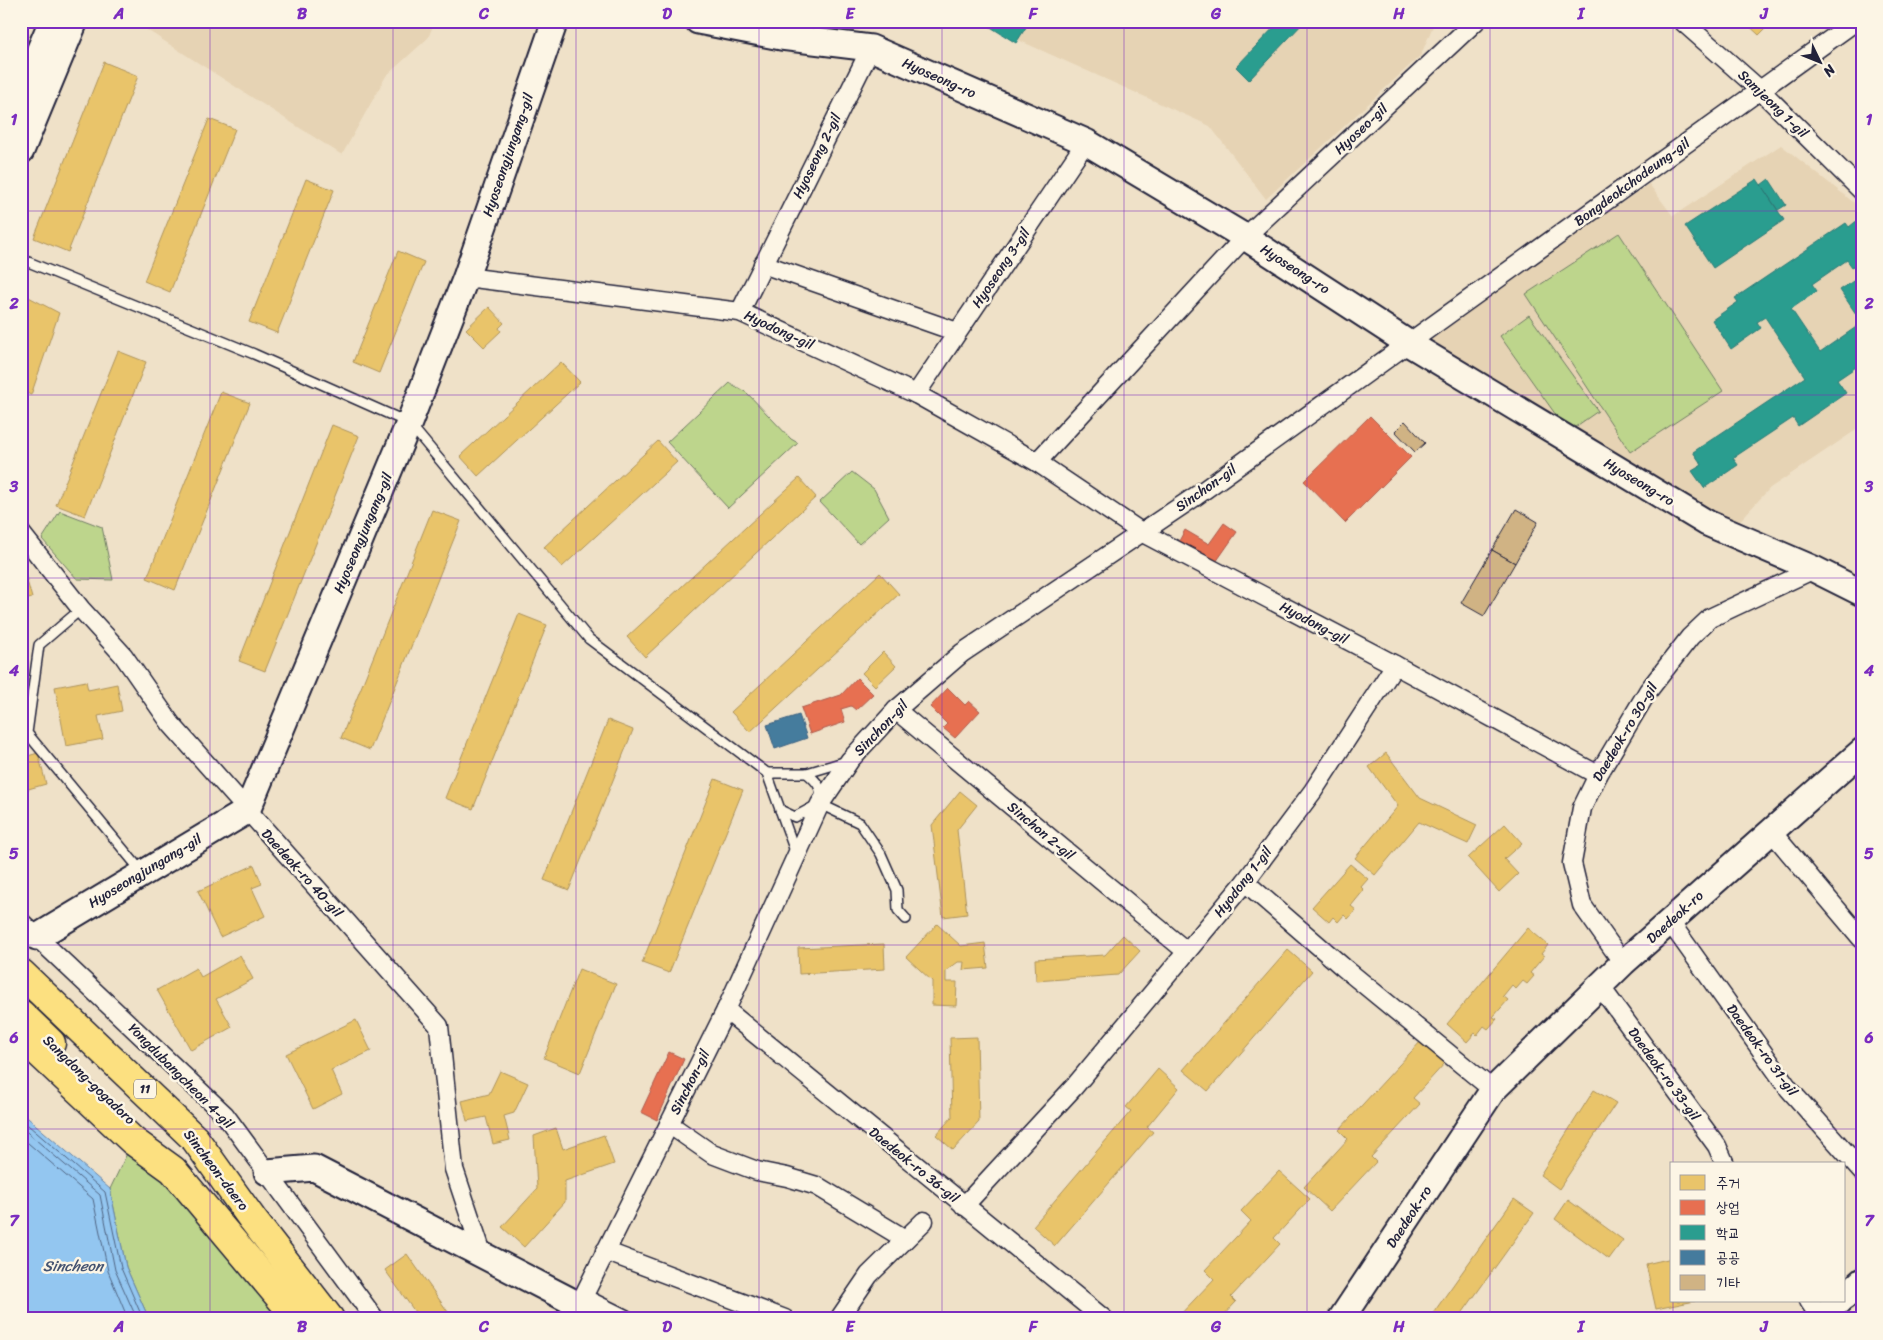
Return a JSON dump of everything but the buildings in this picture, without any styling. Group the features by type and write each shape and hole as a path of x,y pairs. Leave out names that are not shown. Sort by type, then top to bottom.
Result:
{"highway":[{"name":"Sincheon-daero","path":"21,973 195,1139 253,1220 330,1319"},
{"name":"Sangdong-gogadoro","path":"21,995 253,1220"},
{"name":"Sangdong-gogadoro","path":"21,1014 120,1107 173,1170"},
{"path":"21,1036 133,1141 173,1170 298,1319"},
{"path":"195,1139 308,1267 346,1319"},
{"path":"308,1267 339,1319"}],"main road":[{"name":"Hyoseongjungang-gil","path":"29,929 142,872 247,811 409,423 466,277 555,21"},
{"name":"Hyoseong-ro","path":"698,21 781,37 871,48 1086,142 1245,237 1408,343 1707,523 1862,593"},
{"path":"24,82 57,22"},
{"path":"21,151 57,22"},
{"name":"Daedeok-ro","path":"1341,1319 1493,1090 1623,963 1862,751"},
{"path":"267,1172 314,1168 586,1307"},
{"path":"1846,1295 1862,1281"},
{"path":"1818,1314 1837,1302"}],"street":[{"name":"Hyoseo-gil","path":"1245,237 1476,21"},
{"name":"Samjeong 1-gil","path":"1682,21 1760,90 1862,191"},
{"name":"Bongdeokchodeung-gil","path":"1408,343 1856,21"},
{"name":"Hyoseong 2-gil","path":"740,312 871,48"},
{"name":"Hyoseong 3-gil","path":"916,394 1086,142"},
{"path":"1037,462 1245,237"},
{"path":"763,264 957,332"},
{"name":"Hyodong-gil","path":"466,277 740,312 916,394 1037,462 1141,532 1598,774"},
{"name":"Sinchon-gil","path":"586,1307 605,1251 726,1010 820,804 850,760 896,710 962,653 1196,496 1408,343"},
{"name":"Daedeok-ro 40-gil","path":"21,534 81,608 123,655 171,724 439,1026 454,1169 483,1256"},
{"name":"Daedeok-ro 30-gil","path":"1623,963 1582,905 1572,863 1582,808 1598,774 1648,691 1690,638 1710,618 1814,570"},
{"name":"Hyodong 1-gil","path":"964,1206 1074,1087 1245,882 1312,791 1395,665"},
{"name":"Sinchon 2-gil","path":"896,710 1186,951"},
{"path":"1772,831 1862,938"},
{"path":"1245,882 1343,967 1493,1090"},
{"name":"Daedeok-ro 31-gil","path":"1670,922 1789,1089 1862,1171"},
{"name":"Yongdubangcheon 4-gil","path":"29,929 225,1116 375,1319"},
{"name":"Daedeok-ro 33-gil","path":"1600,986 1717,1146 1724,1162"},
{"name":"Daedeok-ro 36-gil","path":"726,1010 1104,1319"},
{"path":"669,1124 712,1154 757,1171 817,1186 905,1239"},
{"path":"840,1319 869,1275 924,1221"},
{"path":"605,1251 785,1319"},
{"path":"586,1307 624,1319"}],"lane":[{"path":"21,259 254,354 409,423 589,639 767,773 796,854"},
{"path":"81,608 39,645 27,733 142,872"},
{"path":"767,773 807,774 850,760"},
{"path":"807,774 818,782 821,792 820,804"},
{"path":"780,810 795,817 820,804"},
{"path":"820,804 860,823 881,854 897,890 898,910 906,919"}],"shaded area":[{"path":"133,21 435,21 428,38 386,76 342,155"},
{"path":"976,21 1435,21 1421,55 1266,199 1210,126"},
{"path":"1781,145 1862,209 1862,426 1770,488 1735,526 1425,340 1649,184 1673,216"}],"green space":[{"path":"1619,233 1723,391 1630,452 1526,294"},
{"path":"1529,315 1598,411 1568,432 1500,336"},
{"path":"730,383 747,393 791,439 798,443 728,508 667,442"},
{"path":"852,472 874,489 889,517 859,544 820,502"},
{"path":"60,511 102,527 113,580 77,579 42,539"},
{"path":"133,1141 173,1170 279,1319 149,1319 126,1267 110,1189"}],"water":[{"name":"Sincheon","path":"21,1112 110,1189 126,1267 149,1319 21,1319"}]}
